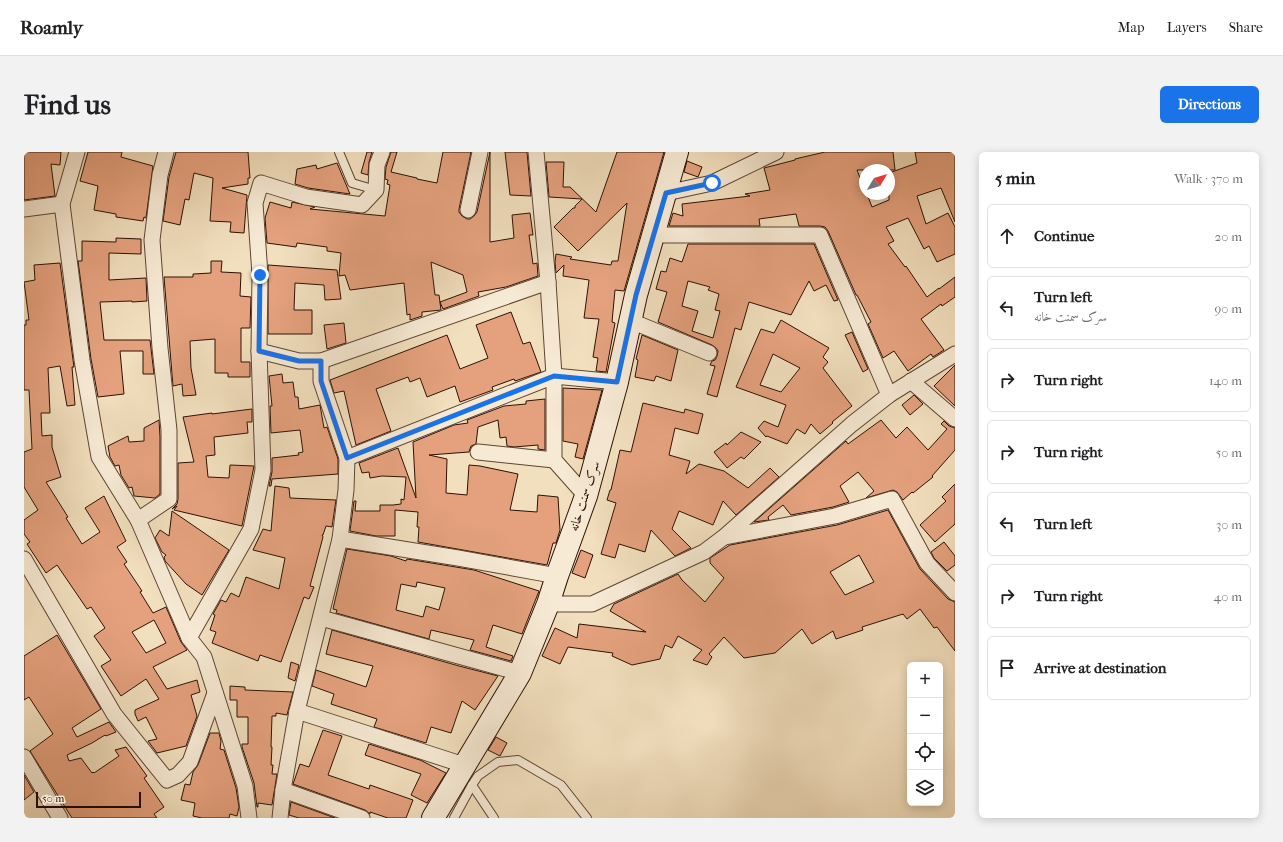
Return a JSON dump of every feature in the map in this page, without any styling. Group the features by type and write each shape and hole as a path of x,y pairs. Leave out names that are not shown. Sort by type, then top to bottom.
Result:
{"street":[{"path":"77,152 62,204 82,360 99,458 138,520 189,638 204,657 245,786 250,818"},
{"path":"138,520 169,499 169,430 160,348 152,240 160,175 166,152"},
{"path":"189,638 251,529 263,470 259,351 260,275 255,203 261,183 306,198 362,204 376,190 377,165 382,152"},
{"path":"468,210 480,152"},
{"path":"536,152 548,282 554,376 554,460 586,496"},
{"name":"سرک سمنت خانه","path":"433,818 468,775 520,673 548,604 586,496 617,382 636,295 678,152"},
{"path":"666,193 712,183 776,152"},
{"path":"24,208 62,204"},
{"path":"653,235 820,235 889,395"},
{"path":"259,351 299,361 321,361 548,282"},
{"path":"631,321 709,353"},
{"path":"548,604 592,604 704,552 724,537 852,424 889,395 955,354"},
{"path":"280,818 283,790 297,711 340,539 346,490 347,458 321,381 321,361"},
{"path":"347,458 554,376 617,382"},
{"path":"911,381 955,419"},
{"path":"478,452 554,460"},
{"path":"724,537 835,516 892,499 927,563 955,593"},
{"path":"340,539 557,576"},
{"path":"24,559 114,714 167,780 178,775 190,762 215,693"},
{"path":"321,618 520,673"},
{"path":"297,711 468,775"},
{"path":"24,757 60,818"},
{"path":"283,790 362,818"}],"lane":[{"path":"339,152 352,183 376,190"},
{"path":"468,775 478,776 498,762 518,760 561,785 587,818"},
{"path":"454,818 468,775"},
{"path":"468,775 494,818"}],"building":[{"path":"24,152 61,152 60,165 51,164 55,196 24,200"},
{"path":"88,152 122,152 121,157 153,166 146,218 144,217 143,221 116,217 116,214 94,210 98,186 80,181"},
{"path":"176,152 248,152 250,178 248,178 248,184 222,188 247,195 244,233 230,232 231,222 210,221 213,178 194,173 189,200 185,199 180,225 163,221 169,177"},
{"path":"367,152 372,152 369,162 368,175 361,173"},
{"path":"391,152 397,152 391,172 437,183 443,152 471,152 459,209 462,216 470,219 477,212 490,152 490,242 514,238 512,215 530,213 533,235 529,235 533,264 537,263 538,276 506,287 478,292 479,296 443,309 440,302 467,292 463,275 431,262 435,295 439,295 441,310 422,312 422,316 410,320 410,314 407,315 404,283 350,290 345,275 339,276 341,253 327,251 327,247 297,243 296,247 267,243 265,218 270,202 291,208 292,202 315,207 310,209 385,216 390,185 387,184 388,180 385,179 386,167"},
{"path":"505,152 527,152 531,196 510,195"},
{"path":"617,152 664,152 624,291 615,290 612,322 615,323 606,372 596,371 598,358 593,357 599,319 584,318 589,280 563,276 564,265 556,273 555,262 556,254 572,257 570,259 611,265 612,261 618,261 627,203 578,251 554,227 573,208 575,208 575,206 582,199 549,197 546,162 564,162 563,187 570,187 596,212"},
{"path":"825,152 893,152 894,164 859,164 859,170 857,170 859,175 859,200 869,200 872,207 889,200 895,200 895,171 917,163 915,152 954,152 955,222 941,188 917,196 926,224 948,213 955,227 955,254 937,262 929,246 924,249 908,218 886,227 894,241 888,244 905,267 906,266 927,297 955,277 955,297 942,306 941,304 921,319 944,350 933,357 931,354 908,371 894,351 883,358 868,324 871,322 856,295 825,227 799,226 796,214 759,219 760,226 669,226 673,213 683,216 682,204 750,196 745,194 770,190 764,168"},
{"path":"687,161 702,167 698,177 684,172"},
{"path":"337,163 350,194 308,188 295,184 297,169 316,165 317,169"},
{"path":"116,238 141,239 141,254 109,253 109,280 146,278 147,301 100,302 104,340 150,340 154,374 143,374 143,351 120,351 124,394 98,397 91,359 78,261 82,261 82,241 116,242"},
{"path":"688,244 814,244 838,300 834,301 826,285 814,291 809,281 791,315 749,302 741,330 735,328 717,397 707,394 715,366 710,365 717,356 718,351 716,348 658,322 667,292 656,289 661,271 666,272 670,258 682,262","holes":["688,281 710,287 708,290 719,294 715,310 720,311 713,338 692,331 698,311 682,306"]},
{"path":"211,261 222,261 221,272 241,273 240,296 251,297 250,328 241,328 241,362 250,362 250,377 228,377 228,373 215,373 215,339 190,341 191,368 196,395 183,396 182,384 173,386 164,277 193,277 193,274 211,273"},
{"path":"60,263 74,367 72,367 75,405 67,406 60,366 48,368 50,413 41,413 42,436 52,435 52,447 61,477 46,482 68,517 66,518 82,544 100,532 85,508 104,496 126,541 117,547 127,562 124,564 142,591 140,592 153,613 166,607 181,642 187,650 153,667 167,689 197,680 200,692 191,695 197,716 186,746 157,753 148,741 157,739 146,717 138,721 135,710 159,699 146,679 121,696 101,666 111,660 94,636 105,628 91,607 87,609 57,565 46,573 27,544 30,542 24,534 24,520 38,510 24,487 24,452 32,449 29,390 24,390 24,325 26,325 26,320 29,320 24,282 35,280 34,265","holes":["154,620 166,643 146,653 132,632"]},
{"path":"268,265 337,270 341,299 325,300 324,285 295,283 294,310 312,310 312,334 268,334"},
{"path":"511,312 523,344 530,342 541,372 515,381 514,379 492,387 493,390 460,402 455,386 427,397 420,378 410,382 408,377 376,389 391,431 356,445 344,391 334,393 330,380 447,335 460,369 488,358 476,325"},
{"path":"781,320 829,348 823,357 828,362 823,368 852,406 820,434 811,424 805,434 797,429 787,444 767,436 766,437 758,428 764,421 778,427 786,405 736,387 761,329 774,333","holes":["773,354 800,368 781,392 760,385"]},
{"path":"344,323 346,343 327,349 324,325"},
{"path":"852,332 868,369 863,372 845,335"},
{"path":"642,335 678,350 671,381 656,376 654,381 635,377 638,360 636,359"},
{"path":"955,365 955,406 934,386"},
{"path":"282,374 283,383 293,382 295,397 298,397 299,409 320,405 324,428 327,427 338,459 338,474 272,479 271,486 269,486 272,472 272,458 299,455 298,453 303,452 300,430 271,433 270,406 272,406 269,376"},
{"path":"563,388 602,390 583,459 575,457 578,444 563,441"},
{"path":"914,395 923,404 910,415 902,405"},
{"path":"545,399 545,450 538,449 538,445 514,447 507,446 506,437 500,438 498,420 478,427 476,444 471,446 469,452 429,455 447,459 446,493 467,495 469,465 518,474 510,510 537,512 538,495 558,497 560,530 556,543 553,543 547,565 418,542 418,512 395,510 395,536 376,536 350,531 354,501 356,501 355,511 380,511 380,505 401,504 401,499 404,500 406,477 382,476 370,478 369,472 362,473 359,463 398,448 416,498 413,442 454,425 468,423 467,420 504,406 526,404 526,401"},
{"path":"643,403 684,413 685,409 703,414 698,434 675,428 669,455 690,461 686,474 699,464 724,471 748,488 770,468 779,477 736,515 723,501 713,525 679,511 672,529 691,548 675,556 651,530 645,552 619,544 615,558 601,554 616,503 607,500 611,490 620,450 631,452"},
{"path":"252,409 252,422 247,422 248,433 214,437 215,455 206,456 208,477 229,478 230,465 254,466 242,526 174,510 177,506 172,509 177,504 178,499 178,463 194,462 183,417"},
{"path":"159,420 160,494 155,498 134,496 132,487 129,488 121,475 119,465 115,466 110,457 108,446 128,436 129,442 144,441 144,428"},
{"path":"881,420 896,438 907,427 928,450 947,429 941,424 944,421 949,426 955,428 955,450 932,476 933,477 903,500 897,492 893,490 866,498 874,491 858,472 840,486 849,502 833,507 791,515 783,505 768,517 769,520 754,522 846,441 848,444"},
{"path":"741,432 761,442 744,459 741,457 727,468 714,452 726,443 727,445"},
{"path":"955,484 955,524 935,542 920,525 946,501 942,497"},
{"path":"275,486 289,488 290,498 336,500 332,527 326,526 322,535 323,537 310,586 314,587 309,599 304,597 281,662 260,655 258,661 212,643 216,632 210,630 215,615 213,614 221,600 226,602 231,593 239,597 246,577 279,589 285,558 253,550 263,529 271,531"},
{"path":"888,510 920,569 948,599 955,602 955,651 937,627 934,628 920,609 907,619 903,614 862,627 863,630 836,639 833,631 812,644 802,629 775,653 744,658 724,637 709,654 712,657 707,665 693,660 702,650 678,636 672,648 665,645 660,659 632,665 612,656 613,653 568,647 560,664 542,656 555,628 577,638 579,624 646,632 610,611 614,604 678,574 682,580 705,602 724,578 710,563 710,558 730,545 837,525","holes":["859,555 874,582 845,595 830,572"]},
{"path":"172,511 229,550 202,595 186,584 165,561 164,557 166,555 162,552 155,538 160,530 169,536"},
{"path":"944,542 955,556 955,565 947,571 934,558 931,552"},
{"path":"347,549 391,556 406,561 407,559 474,570 539,591 522,634 493,625 486,647 513,656 511,661 470,650 474,640 431,630 429,639 336,613 337,610 333,609","holes":["417,582 445,588 439,610 426,606 423,617 396,610 401,584 416,587"]},
{"path":"581,550 593,555 585,578 572,573"},
{"path":"332,630 498,676 475,710 462,701 451,733 431,727 426,743 374,727 377,719 331,704 334,694 312,686 316,670 366,687 373,666 326,654"},
{"path":"57,635 101,709 72,728 77,737 109,722 116,732 106,736 105,735 67,755 69,761 81,758 92,773 94,773 119,756 115,750 126,747 147,776 144,778 164,807 154,814 157,818 72,818 30,751 53,734 29,697 24,700 24,656"},
{"path":"291,662 299,665 295,681 288,678"},
{"path":"230,686 245,687 245,690 293,692 287,715 276,713 276,716 272,716 271,765 273,765 272,774 277,774 272,805 258,803 257,807 254,783 242,747 242,744 248,744 248,717 237,717 237,700 230,700"},
{"path":"323,730 342,736 328,775 369,789 370,785 413,800 406,818 388,818 370,812 370,814 365,810 293,784 300,764 309,767"},
{"path":"210,733 219,733 221,741 220,749 224,750 236,788 239,807 237,816 230,814 229,818 202,818 193,816 195,803 181,800 185,784 190,785 193,772 198,765"},
{"path":"496,737 507,743 500,756 488,750"},
{"path":"369,744 420,760 446,773 427,803 411,795 421,774 365,755"},
{"path":"24,775 34,792 24,800"},
{"path":"291,802 335,818 299,818 289,815"}],"route":[{"path":"260,275 259,351 299,361 321,361 321,381 347,458 554,376 617,382 636,295 666,193 712,183"}]}
